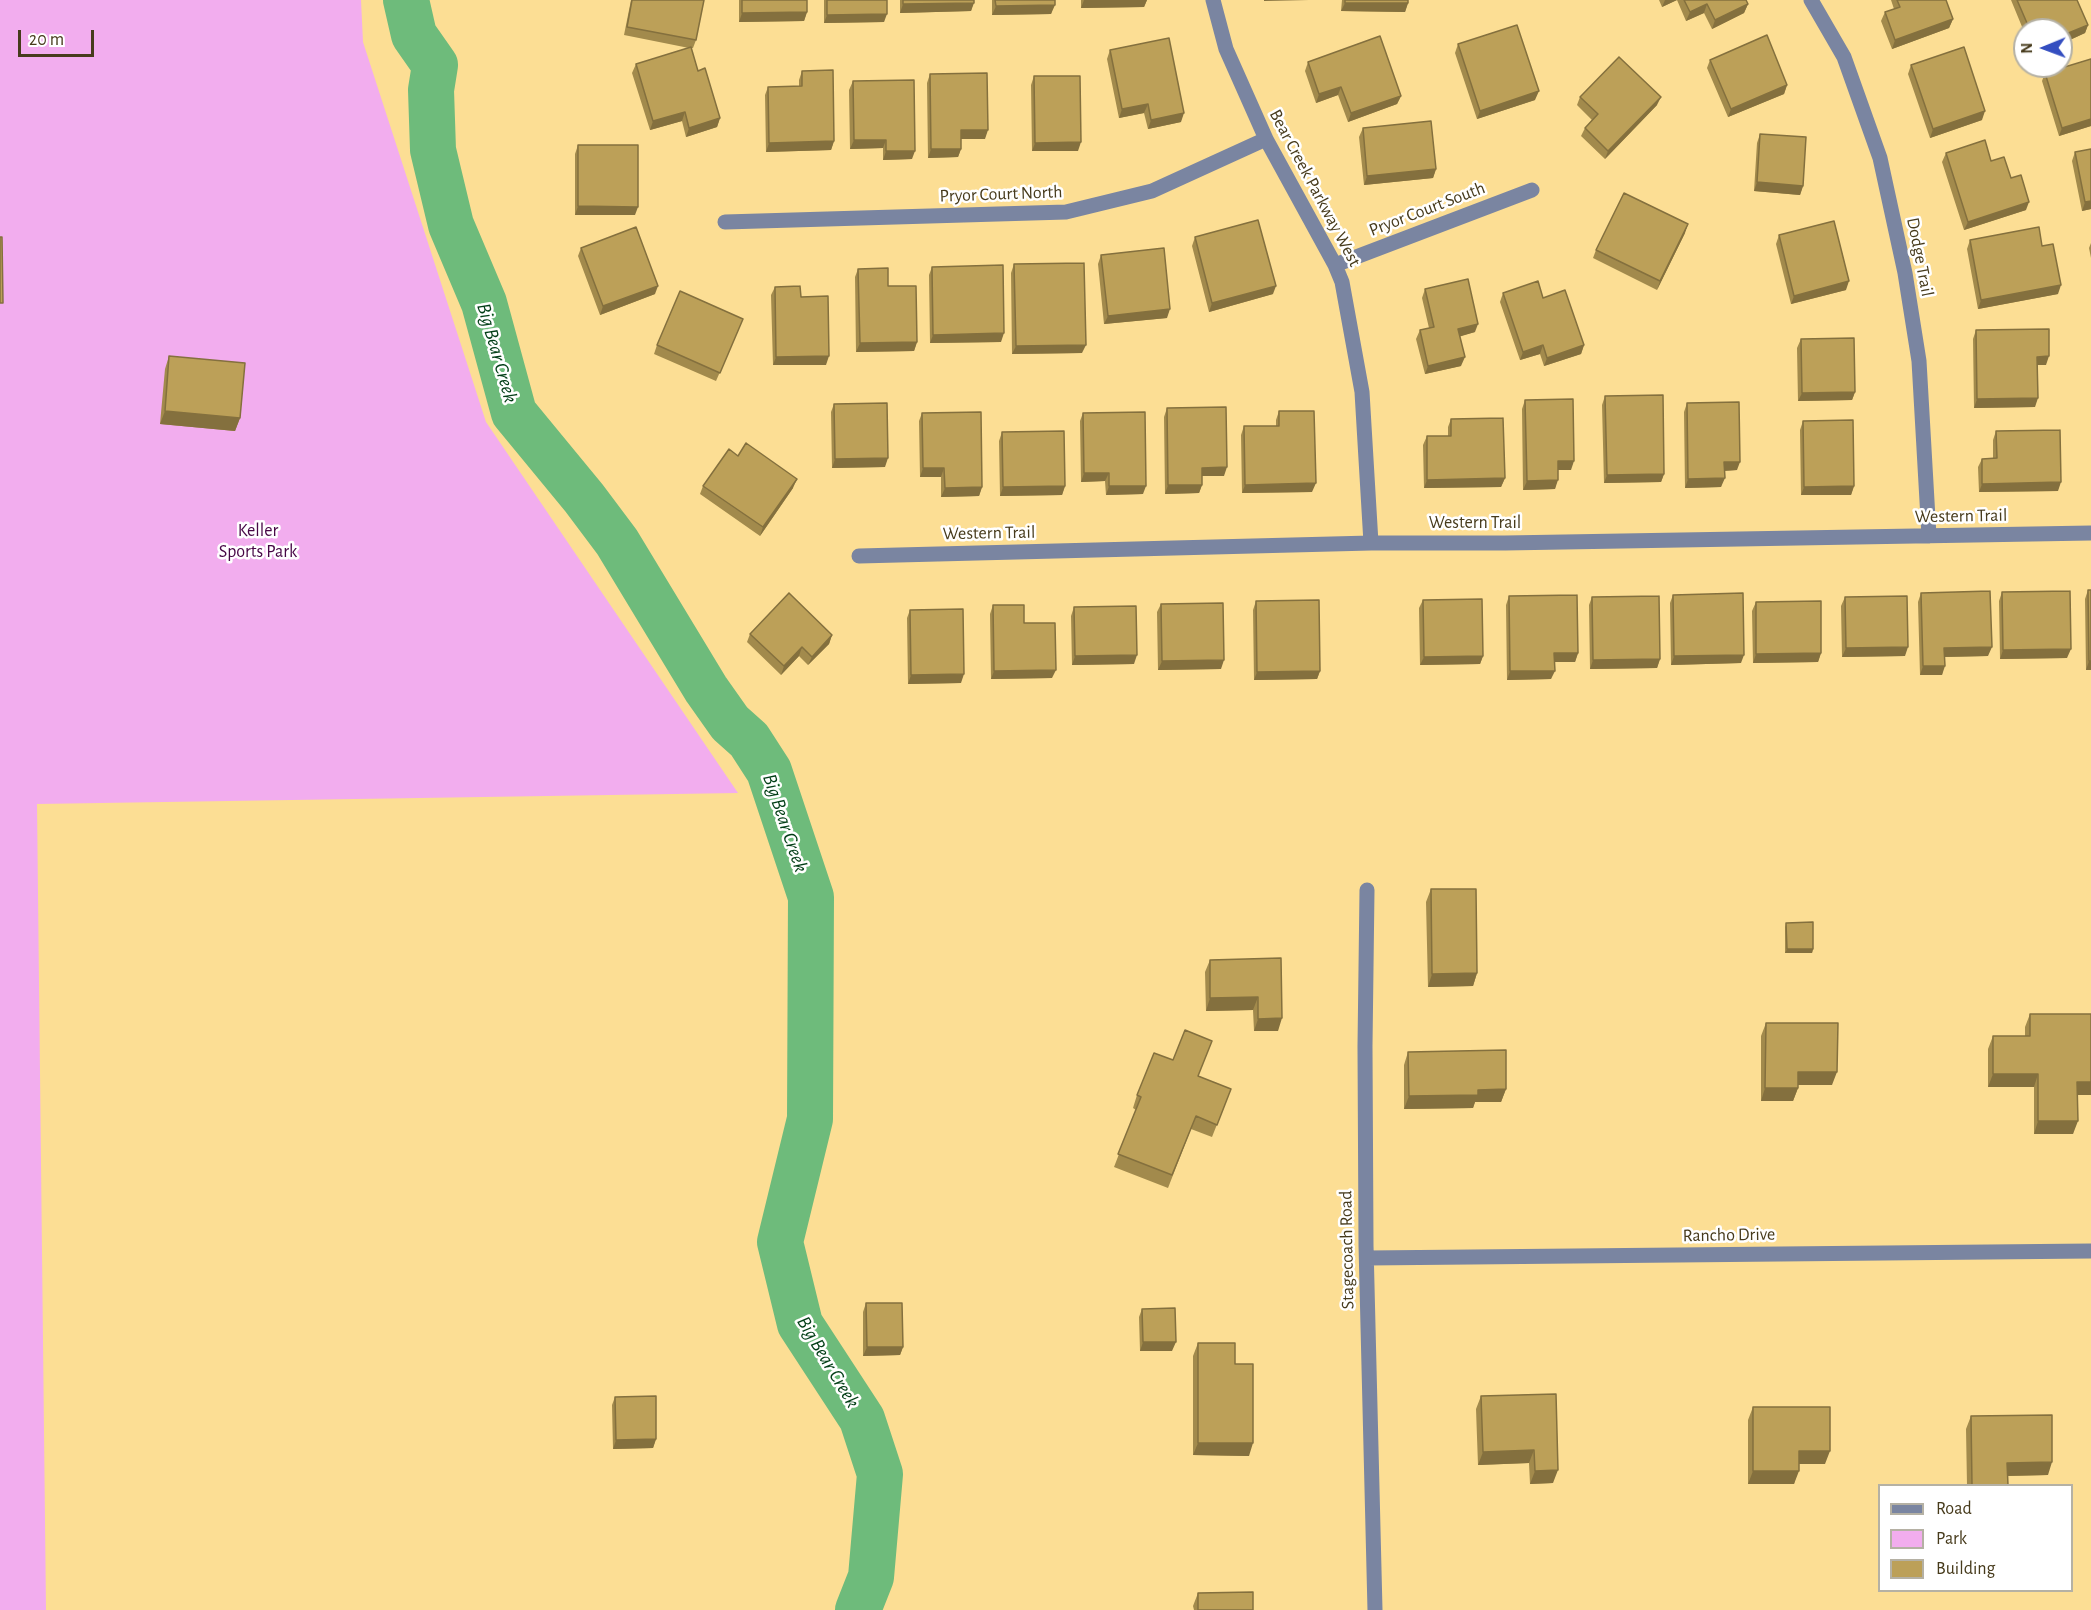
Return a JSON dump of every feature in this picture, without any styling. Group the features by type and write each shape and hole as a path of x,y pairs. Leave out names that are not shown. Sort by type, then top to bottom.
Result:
{"street":[{"name":"Bear Creek Parkway West","path":"1213,0 1226,49 1266,139 1342,282 1362,392 1371,543"},
{"name":"Dodge Trail","path":"1811,0 1844,57 1882,170 1905,273 1919,361 1929,536"},
{"name":"Pryor Court North","path":"725,222 1066,212 1152,191 1266,139"},
{"name":"Pryor Court South","path":"1335,265 1532,190"},
{"name":"Western Trail","path":"859,556 1371,543 1505,543 2091,533"},
{"name":"Stagecoach Road","path":"1367,890 1365,1046 1367,1258 1375,1610"},
{"name":"Rancho Drive","path":"1367,1258 2091,1251"}],"green space":[{"name":"Keller Sports Park","path":"0,0 361,0 363,42 486,422 738,793 37,804 46,1610 0,1610"}],"building":[{"path":"632,0 704,0 696,40 627,27"},
{"path":"742,0 807,0 807,12 742,13"},
{"path":"827,0 887,0 887,14 827,15"},
{"path":"903,0 974,0 974,3 903,4"},
{"path":"995,0 1055,0 1055,5 996,6"},
{"path":"1345,0 1408,0 1408,3 1345,3"},
{"path":"1684,0 1746,0 1748,4 1715,20 1707,4 1690,12"},
{"path":"1897,0 1946,0 1953,19 1895,40 1885,12 1900,7"},
{"path":"2017,0 2077,0 2088,25 2073,31 2073,18 2025,18"},
{"path":"1517,25 1539,91 1480,111 1458,44"},
{"path":"1767,35 1787,85 1731,109 1710,60"},
{"path":"1380,36 1401,96 1351,113 1341,87 1319,94 1308,62"},
{"path":"1169,38 1184,113 1151,120 1148,104 1122,109 1110,50"},
{"path":"691,47 698,71 705,68 720,118 689,128 685,112 653,121 636,64"},
{"path":"1964,47 1985,111 1933,129 1911,65"},
{"path":"1619,57 1661,97 1608,151 1585,128 1598,114 1580,97"},
{"path":"2091,59 2091,119 2062,128 2047,78 2073,78 2073,64"},
{"path":"833,70 834,141 769,143 768,87 802,86 802,71"},
{"path":"987,73 988,130 961,130 961,149 931,149 930,74"},
{"path":"1034,76 1080,76 1081,142 1035,143"},
{"path":"914,80 915,151 886,151 886,140 854,140 853,81"},
{"path":"1431,121 1436,169 1367,176 1363,128"},
{"path":"1760,134 1806,137 1803,186 1757,182"},
{"path":"1985,140 1991,161 2004,157 2011,178 2021,175 2029,202 1968,222 1946,153"},
{"path":"578,145 638,145 638,207 578,206"},
{"path":"2091,149 2091,201 2085,202 2075,152"},
{"path":"1624,193 1688,224 1660,281 1596,250"},
{"path":"1258,220 1276,286 1212,303 1195,237"},
{"path":"1834,221 1849,281 1794,296 1779,235"},
{"path":"636,227 658,286 603,306 581,248"},
{"path":"2039,227 2042,246 2053,244 2061,285 1981,300 1970,240"},
{"path":"0,237 2,237 3,303 0,303"},
{"path":"1164,248 1170,309 1108,316 1101,255"},
{"path":"1084,263 1086,345 1016,346 1014,264"},
{"path":"1003,265 1004,333 933,335 932,267"},
{"path":"888,268 888,286 916,286 917,342 860,343 858,269"},
{"path":"1468,279 1478,324 1458,329 1465,357 1428,366 1420,330 1434,327 1425,289"},
{"path":"1538,281 1543,298 1565,290 1584,345 1547,358 1543,345 1523,352 1503,293"},
{"path":"800,286 801,297 828,296 829,356 776,357 775,287"},
{"path":"680,291 743,319 720,373 657,345"},
{"path":"2049,329 2049,356 2037,357 2038,398 1977,399 1976,330"},
{"path":"1854,338 1855,392 1802,393 1801,339"},
{"path":"169,356 245,363 240,418 165,411"},
{"path":"1663,395 1664,474 1607,475 1605,396"},
{"path":"1573,399 1574,461 1558,461 1558,480 1527,481 1525,400"},
{"path":"1739,402 1740,462 1724,462 1725,478 1688,479 1687,403"},
{"path":"887,403 888,458 835,459 834,404"},
{"path":"1226,407 1227,467 1202,468 1202,485 1168,485 1167,408"},
{"path":"1279,411 1314,411 1316,483 1245,485 1244,426 1279,426"},
{"path":"981,412 982,487 945,488 944,468 923,468 922,413"},
{"path":"1145,412 1146,486 1109,486 1109,473 1084,473 1083,413"},
{"path":"1503,418 1505,478 1427,480 1427,436 1451,436 1451,419"},
{"path":"1853,420 1854,486 1804,487 1803,421"},
{"path":"2060,430 2061,482 1982,484 1982,459 1997,458 1996,431"},
{"path":"1064,431 1065,486 1003,487 1002,432"},
{"path":"746,443 797,479 763,527 703,486 729,449 738,456"},
{"path":"2088,590 2091,590 2091,661 2089,661"},
{"path":"1990,591 1992,647 1944,648 1945,666 1923,666 1921,593"},
{"path":"2070,591 2071,649 2003,650 2002,592"},
{"path":"789,593 832,635 812,657 802,647 784,666 750,634"},
{"path":"1743,593 1744,655 1674,656 1673,595"},
{"path":"1577,595 1578,653 1554,653 1555,671 1510,671 1509,596"},
{"path":"1659,596 1660,659 1593,660 1592,597"},
{"path":"1907,596 1908,647 1846,648 1845,597"},
{"path":"1482,599 1483,656 1424,657 1423,600"},
{"path":"1319,600 1320,671 1257,672 1256,601"},
{"path":"1821,601 1821,653 1756,654 1756,602"},
{"path":"1223,603 1224,660 1162,661 1161,604"},
{"path":"993,605 1024,605 1024,623 1055,623 1056,670 994,671"},
{"path":"1136,606 1137,655 1075,656 1074,607"},
{"path":"963,609 964,674 911,675 910,610"},
{"path":"1431,889 1476,889 1477,973 1432,974"},
{"path":"1813,922 1813,949 1787,949 1786,923"},
{"path":"1281,958 1282,1018 1258,1019 1258,997 1210,998 1210,960"},
{"path":"2030,1014 2091,1014 2091,1082 2077,1082 2078,1121 2038,1121 2038,1074 1993,1074 1993,1036 2030,1036"},
{"path":"1766,1023 1838,1023 1837,1072 1798,1072 1798,1088 1765,1088"},
{"path":"1185,1030 1212,1041 1198,1076 1231,1089 1217,1125 1196,1116 1172,1175 1118,1154 1141,1097 1137,1095 1154,1053 1173,1060"},
{"path":"1506,1050 1506,1089 1478,1090 1478,1095 1409,1096 1408,1052"},
{"path":"866,1303 902,1303 903,1347 867,1347"},
{"path":"1175,1308 1176,1342 1143,1342 1142,1309"},
{"path":"1198,1343 1235,1343 1235,1364 1253,1364 1253,1443 1198,1443"},
{"path":"1556,1394 1558,1470 1535,1471 1534,1450 1483,1452 1481,1396"},
{"path":"656,1396 656,1439 616,1440 615,1397"},
{"path":"1753,1407 1830,1407 1830,1451 1799,1451 1799,1471 1753,1471"},
{"path":"2052,1415 2052,1462 2007,1463 2008,1484 1972,1484 1971,1416"},
{"path":"1253,1592 1253,1610 1198,1610 1198,1593"}],"waterway":[{"name":"Big Bear Creek","path":"406,0 414,35 435,65 431,90 433,150 451,225 484,303 514,413 617,542 706,689 730,723 749,740 769,771 811,897 810,1119 780,1242 800,1324 862,1419 880,1474 871,1577 858,1610"}]}
